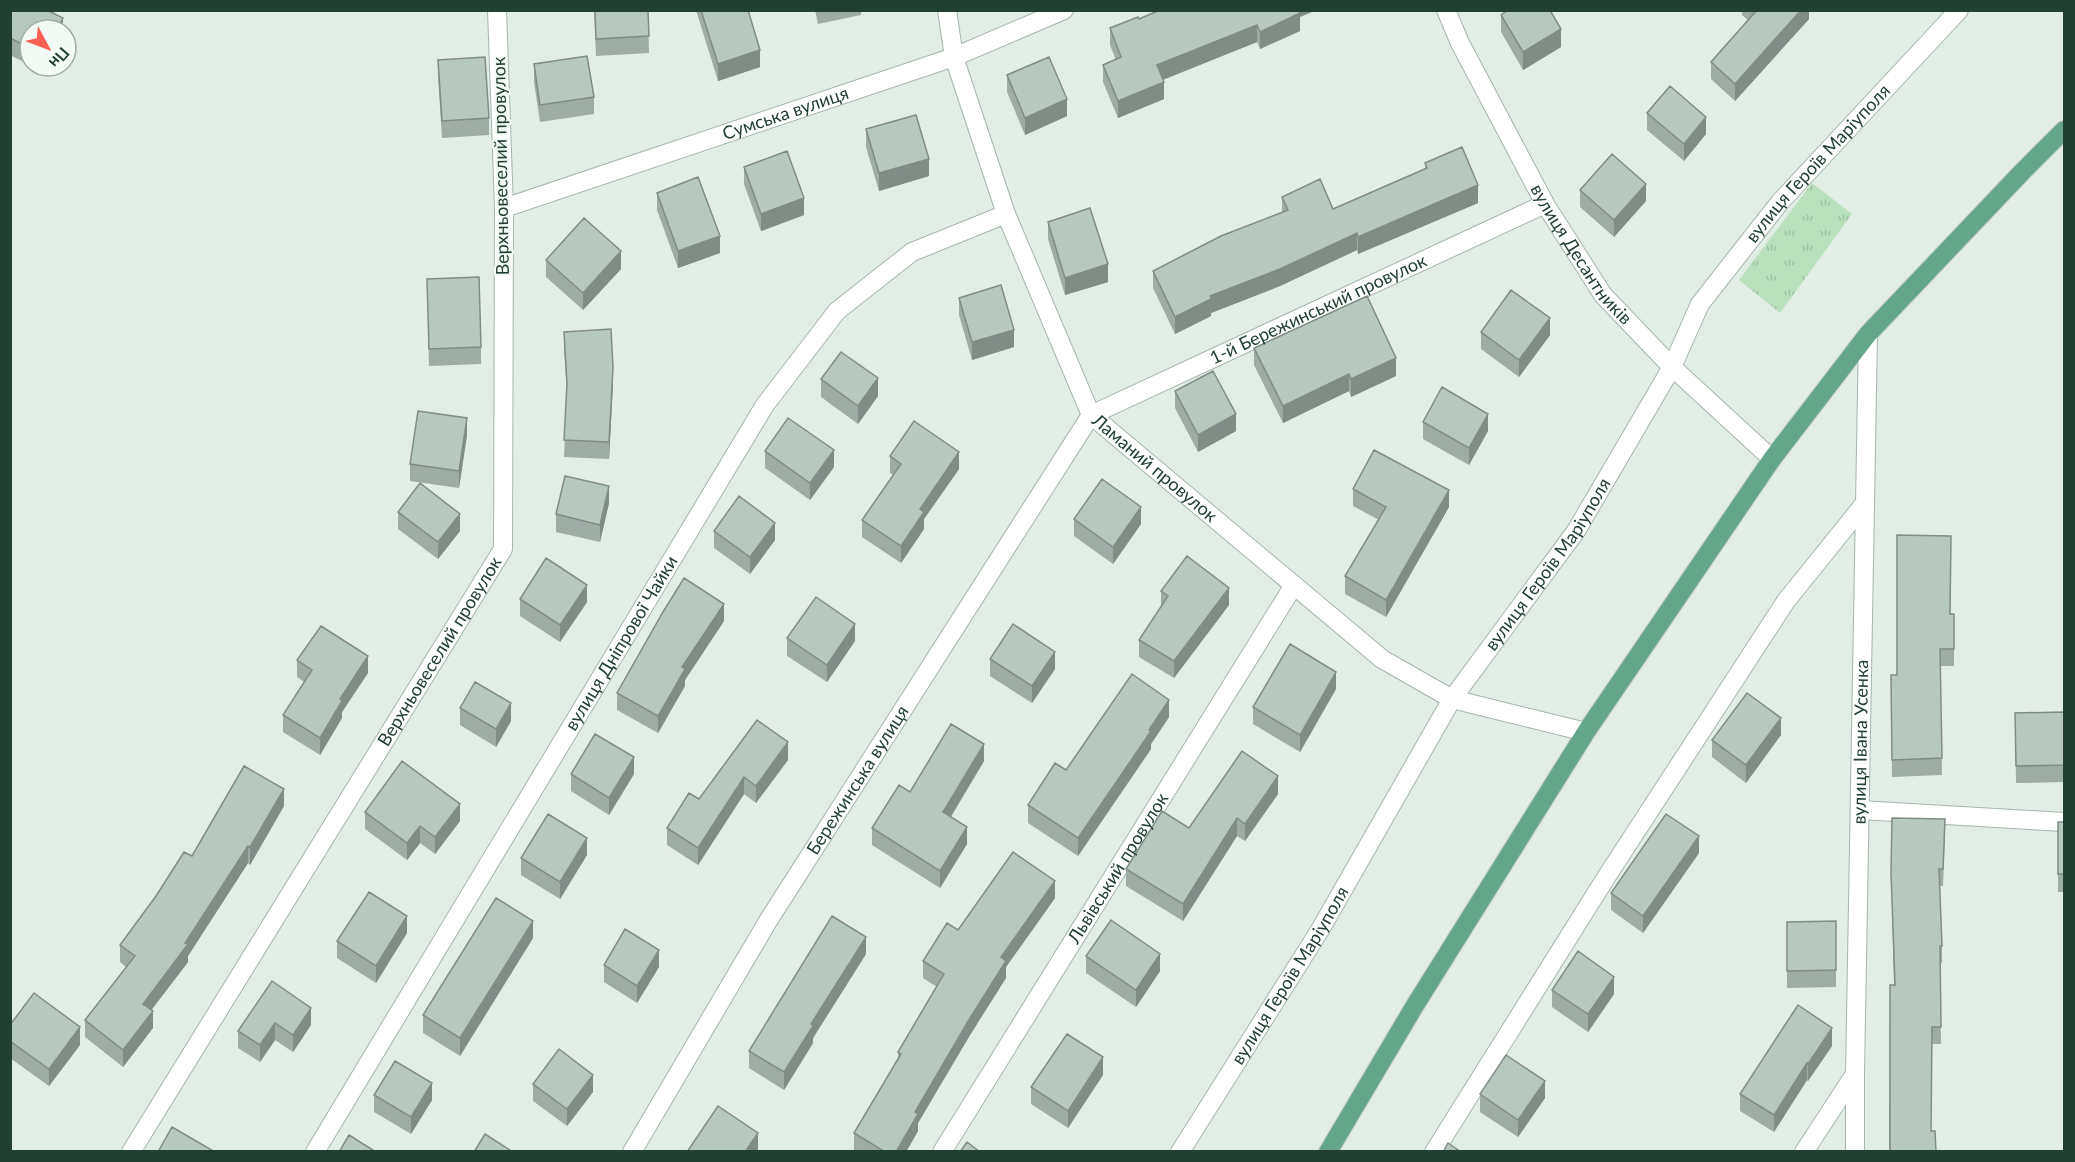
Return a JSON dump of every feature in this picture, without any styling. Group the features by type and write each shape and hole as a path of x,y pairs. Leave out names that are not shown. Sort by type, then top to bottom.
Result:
{"main road":[{"path":"1328,1152 1414,1007 1586,732 1772,459 1868,334 2064,130"}],"street":[{"name":"Верхньовеселий провулок","path":"131,1152 503,549 504,208 497,10"},
{"name":"Ламаний провулок","path":"947,10 954,57 1006,214 1091,415 1382,659 1452,699 1586,732"},
{"name":"Сумська вулиця","path":"504,208 954,57 1064,10"},
{"name":"вулиця Десантників","path":"1446,10 1460,43 1545,204 1603,295 1672,367 1772,459"},
{"name":"вулиця Героїв Маріуполя","path":"1180,1152 1320,930 1452,699 1576,531 1672,367 1700,304 1779,202 1959,10"},
{"name":"1-й Бережинський провулок","path":"1091,415 1545,204"},
{"name":"вулиця Дніпрової Чайки","path":"315,1152 765,405 837,310 912,252 1006,214"},
{"name":"вулиця Івана Усенка","path":"1855,1152 1868,334"},
{"name":"Бережинська вулиця","path":"632,1152 768,921 1091,415"},
{"path":"1434,1152 1607,876 1786,601 1865,503"},
{"name":"Львівський провулок","path":"942,1152 1294,585"},
{"path":"1860,810 2064,822"},
{"path":"1804,1152 1855,1074"}],"green space":[{"path":"1812,183 1852,214 1780,313 1739,280"}],"building":[{"path":"10,10 47,10 63,18 18,18 18,42 10,38"},
{"path":"595,10 648,10 649,36 596,39"},
{"path":"701,10 748,10 760,50 718,64"},
{"path":"1160,10 1298,10 1300,13 1260,32 1257,25 1157,65 1164,82 1118,101 1103,65 1121,57 1110,28"},
{"path":"1508,10 1550,10 1561,29 1523,52 1501,15"},
{"path":"1757,10 1801,10 1735,84 1711,62"},
{"path":"587,56 594,97 540,105 534,64"},
{"path":"485,57 489,118 442,121 438,60"},
{"path":"1049,57 1067,99 1025,118 1007,75"},
{"path":"1670,86 1706,117 1684,144 1647,113"},
{"path":"916,115 929,159 879,173 866,129"},
{"path":"1462,147 1478,185 1358,237 1357,233 1280,269 1210,296 1211,299 1175,317 1153,271 1221,236 1288,210 1282,197 1320,179 1333,209 1427,168 1425,163"},
{"path":"787,151 804,198 761,214 744,167"},
{"path":"1612,154 1646,184 1614,220 1580,190"},
{"path":"698,177 720,236 678,251 657,193"},
{"path":"1090,208 1108,264 1065,278 1048,222"},
{"path":"584,218 621,251 583,293 546,260"},
{"path":"479,277 481,347 429,349 427,279"},
{"path":"1001,285 1014,330 972,342 959,298"},
{"path":"1511,290 1550,318 1519,360 1481,332"},
{"path":"1367,296 1396,358 1351,379 1349,374 1283,406 1254,348"},
{"path":"611,329 613,367 609,442 564,440 567,384 564,332"},
{"path":"841,352 878,378 858,406 821,379"},
{"path":"1213,371 1236,414 1198,435 1175,391"},
{"path":"1442,387 1488,414 1469,448 1423,422"},
{"path":"418,411 467,418 459,471 410,464"},
{"path":"788,418 834,450 810,483 765,451"},
{"path":"914,421 959,452 920,509 924,512 901,546 862,520 901,464 890,456"},
{"path":"1374,450 1449,490 1386,600 1345,576 1386,507 1353,489"},
{"path":"565,476 609,486 600,525 556,514"},
{"path":"1102,479 1141,507 1113,547 1074,519"},
{"path":"420,483 460,514 438,542 398,512"},
{"path":"739,496 775,523 750,557 714,531"},
{"path":"1897,535 1951,536 1950,614 1954,614 1954,649 1940,649 1942,758 1892,760 1891,675 1897,675"},
{"path":"1187,556 1229,588 1174,661 1139,640 1168,596 1161,591"},
{"path":"546,558 587,585 560,625 520,599"},
{"path":"684,578 724,604 682,667 685,669 658,716 617,693"},
{"path":"816,597 855,624 827,665 787,638"},
{"path":"1013,624 1055,652 1032,686 990,659"},
{"path":"321,626 368,656 340,699 342,701 320,738 283,715 312,670 297,660"},
{"path":"1290,644 1336,672 1300,735 1253,707"},
{"path":"1132,674 1169,700 1149,730 1151,731 1078,838 1028,805 1055,763 1066,770"},
{"path":"475,682 511,703 496,729 460,708"},
{"path":"1747,693 1781,718 1746,765 1712,740"},
{"path":"2064,712 2064,765 2016,766 2015,713"},
{"path":"757,720 788,742 756,786 744,777 698,848 667,828 689,793 699,799"},
{"path":"951,724 984,744 943,812 967,827 940,871 872,828 899,785 910,792"},
{"path":"595,734 634,757 609,798 571,774"},
{"path":"1242,751 1278,776 1245,824 1237,818 1183,904 1126,869 1162,811 1189,828"},
{"path":"402,761 460,804 435,837 420,826 407,843 365,812"},
{"path":"244,766 284,789 250,847 248,846 185,943 188,944 143,1004 153,1011 123,1050 85,1020 135,956 120,945 156,896 184,852 192,856"},
{"path":"548,814 587,838 560,882 521,858"},
{"path":"1666,814 1699,836 1643,916 1611,893"},
{"path":"1892,818 1945,819 1943,869 1939,869 1942,946 1940,946 1941,1027 1932,1027 1931,1131 1935,1131 1936,1152 1890,1152 1890,985 1895,985 1891,872"},
{"path":"2058,822 2064,822 2064,874 2058,874"},
{"path":"1013,852 1055,881 1001,957 1006,961 915,1112 918,1114 896,1152 885,1152 854,1133 901,1054 898,1052 944,974 923,961 947,923 958,930"},
{"path":"369,892 407,916 376,966 337,941"},
{"path":"496,898 533,921 460,1038 423,1015"},
{"path":"832,916 866,937 811,1024 813,1026 784,1072 749,1051"},
{"path":"1111,920 1160,954 1136,990 1086,956"},
{"path":"1836,921 1836,970 1787,971 1787,922"},
{"path":"625,929 659,950 637,986 604,965"},
{"path":"1578,951 1614,977 1588,1014 1552,990"},
{"path":"272,981 311,1008 293,1035 275,1023 260,1045 238,1031"},
{"path":"34,993 80,1027 49,1069 10,1041 10,1025"},
{"path":"1798,1005 1832,1028 1774,1115 1740,1094"},
{"path":"1067,1034 1103,1057 1068,1111 1031,1087"},
{"path":"559,1049 593,1075 567,1109 533,1084"},
{"path":"1506,1055 1545,1081 1518,1120 1480,1094"},
{"path":"395,1061 432,1083 411,1117 374,1095"},
{"path":"718,1106 758,1133 745,1152 687,1152"},
{"path":"172,1127 215,1152 158,1152"},
{"path":"485,1134 513,1152 474,1152"},
{"path":"349,1135 376,1152 339,1152"},
{"path":"967,1142 980,1152 960,1152"},
{"path":"1448,1143 1461,1152 1443,1152"}]}
